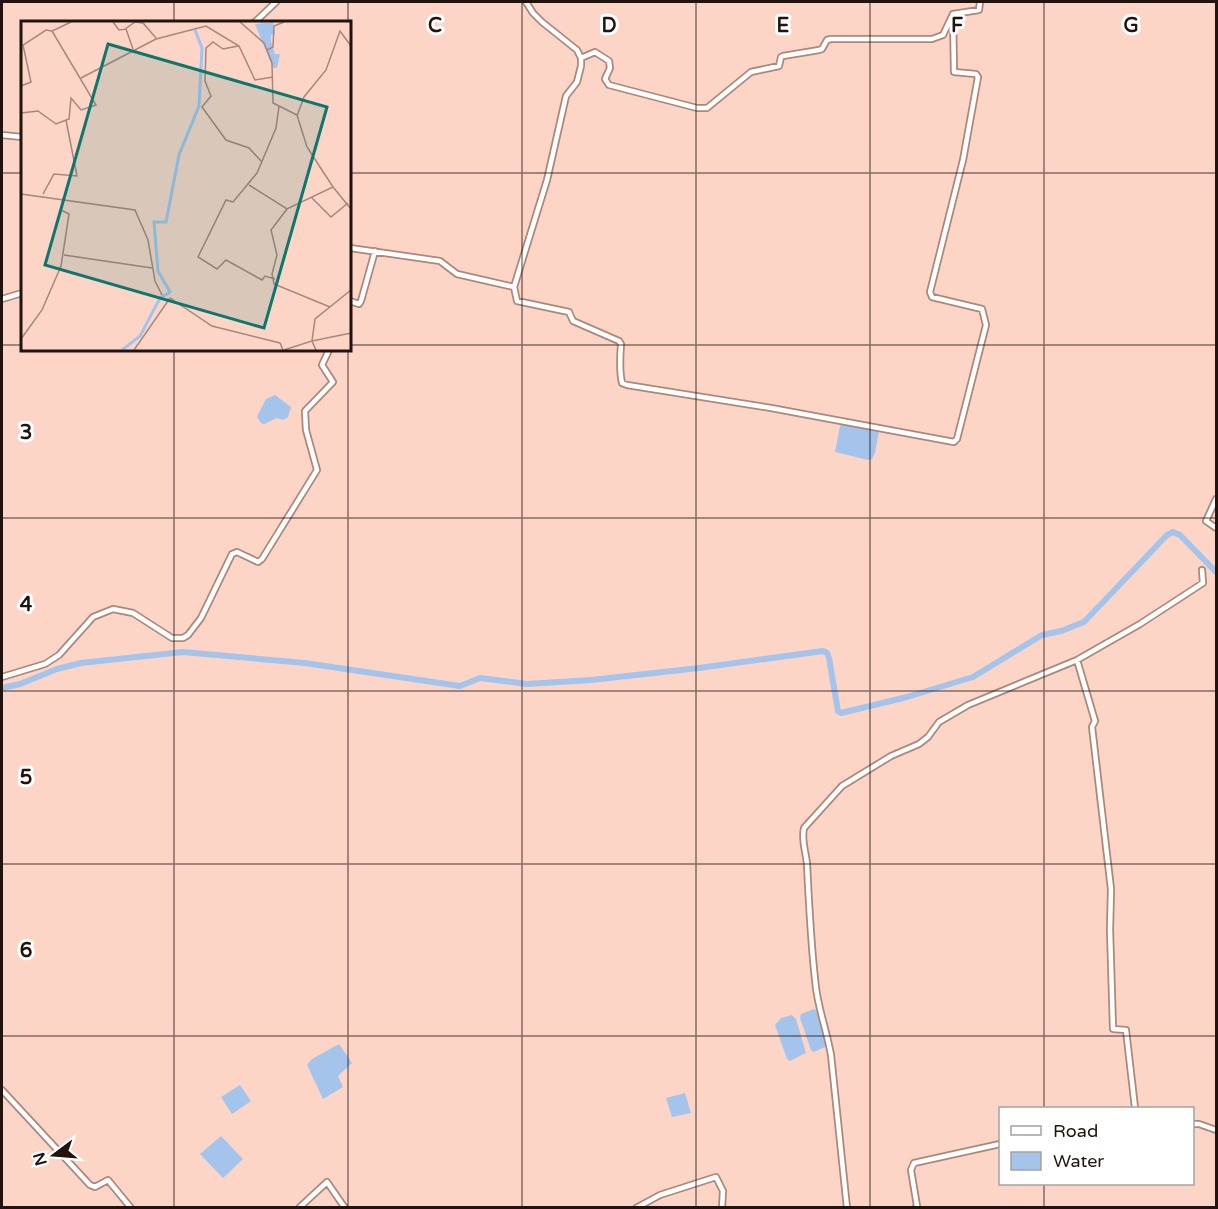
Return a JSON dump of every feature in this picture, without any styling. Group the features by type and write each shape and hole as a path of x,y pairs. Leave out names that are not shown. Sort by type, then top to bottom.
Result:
{"street":[{"path":"256,21 276,2"},
{"path":"526,2 533,13 577,50 581,58 577,82 566,96 548,180 514,287 517,302 569,312 573,321 619,340 621,344 619,371 622,383 954,442 957,440 986,325 982,309 932,297 930,292 963,160 978,77 976,74 954,72 953,14"},
{"path":"953,14 979,10 980,2"},
{"path":"581,58 595,52 609,61 610,68 605,79 609,85 697,108 707,108 751,72 779,66 783,56 822,49 826,40 831,39 932,39 943,35 953,14"},
{"path":"2,135 21,137"},
{"path":"351,248 440,261 457,274 514,287"},
{"path":"351,301 359,304 361,301 375,251"},
{"path":"2,299 21,293"},
{"path":"2,677 45,664 59,655 93,617 113,609 133,613 172,638 183,638 188,635 201,618 232,554 237,552 258,562 262,559 317,470 306,430 305,411 333,382 322,365 328,351"},
{"path":"1216,499 1206,521 1216,528"},
{"path":"847,1208 831,1055 816,989 808,906 807,863 802,833 804,828 842,786 891,756 919,744 928,737 939,722 968,705 1077,660 1140,624 1203,583 1202,570"},
{"path":"1077,660 1095,721 1092,726 1111,889 1113,1029 1126,1030 1136,1107"},
{"path":"2,1090 90,1185 95,1187 108,1180 131,1208"},
{"path":"1194,1124 1216,1130"},
{"path":"915,1208 917,1206 911,1170 914,1163 999,1144"},
{"path":"636,1208 660,1195 716,1177 723,1191 722,1208"},
{"path":"299,1208 327,1182 345,1208"}],"water":[{"path":"275,395 291,407 288,417 283,420 277,418 264,424 261,423 257,417 266,399"},
{"path":"842,424 879,431 872,459 835,452"},
{"path":"814,1009 817,1011 827,1043 825,1047 814,1052 811,1050 800,1018 801,1014"},
{"path":"792,1015 796,1019 806,1053 790,1061 787,1059 775,1025 781,1018"},
{"path":"339,1044 352,1063 338,1076 343,1087 323,1099 307,1065 312,1059"},
{"path":"240,1085 251,1101 232,1114 221,1097"},
{"path":"685,1093 691,1113 672,1117 666,1098"},
{"path":"221,1136 243,1159 223,1178 200,1154"}],"waterway":[{"path":"2,688 81,663 183,652 305,663 460,686 480,678 527,684 591,680 823,651 829,658 838,711 841,713 907,697 973,677 1042,635 1084,622 1167,535 1173,532 1180,535 1216,572"}]}
